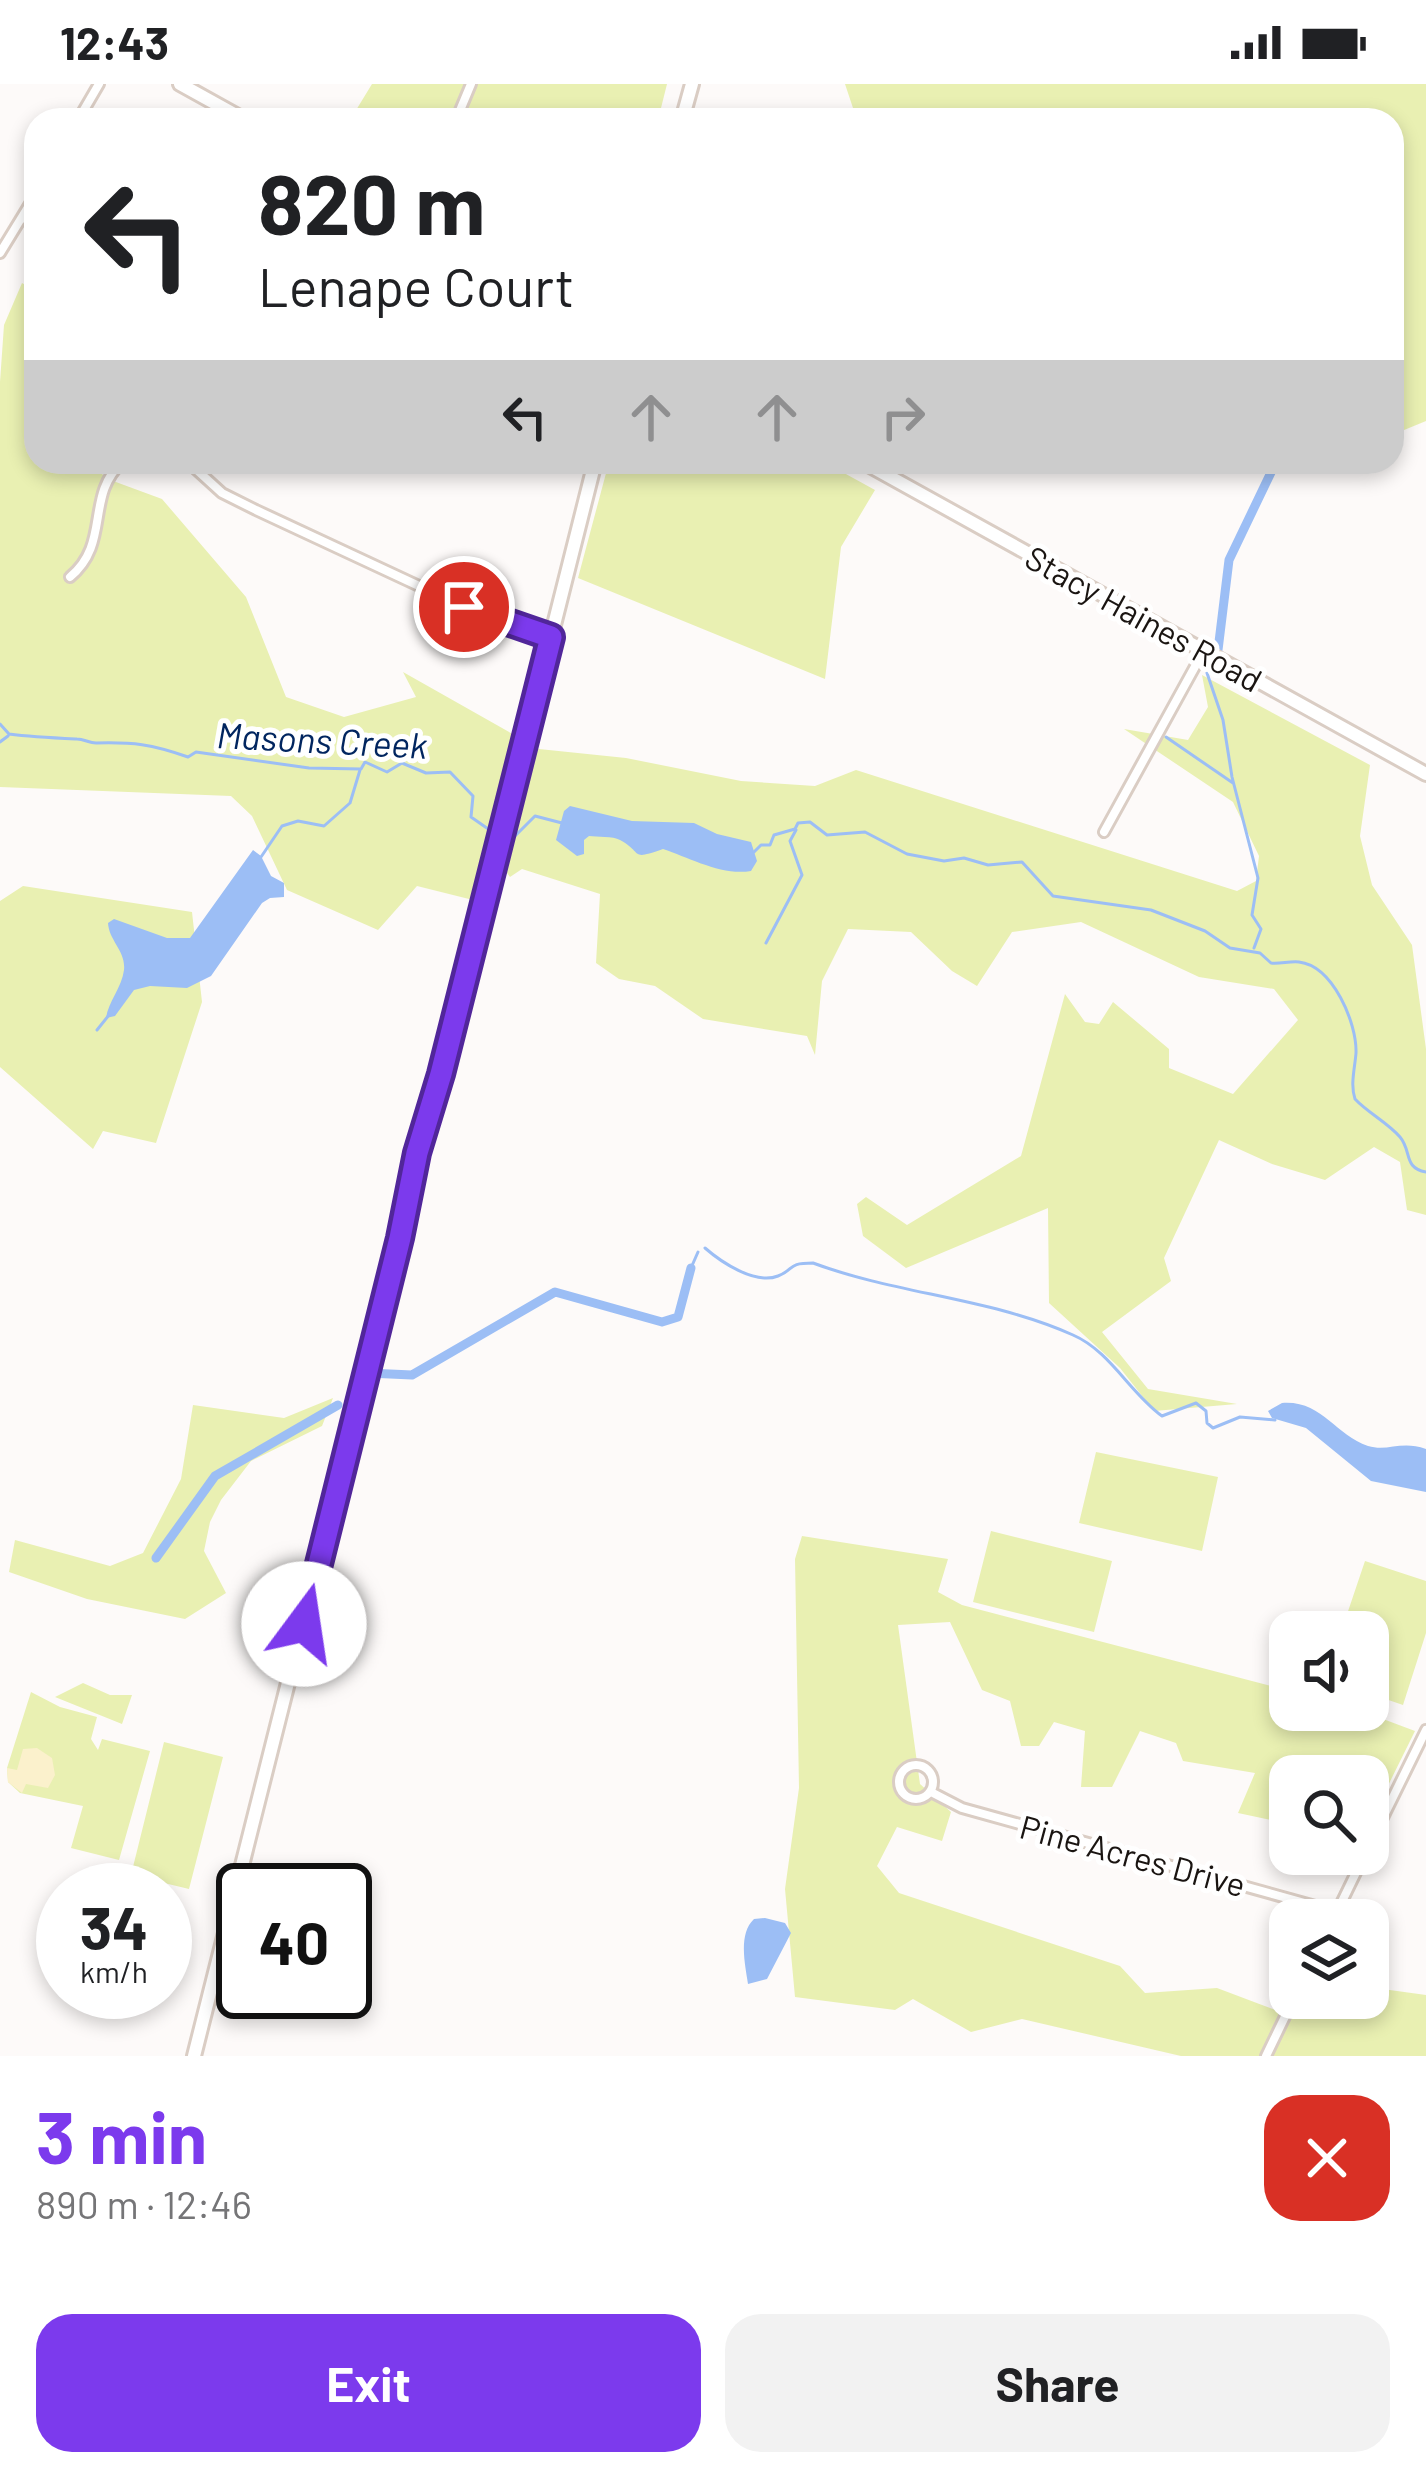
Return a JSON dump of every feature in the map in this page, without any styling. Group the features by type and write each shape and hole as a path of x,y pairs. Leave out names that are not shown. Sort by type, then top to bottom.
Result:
{"street":[{"path":"179,84 222,108"},
{"path":"0,253 24,215"},
{"path":"70,577 88,561 104,485 113,474"},
{"path":"201,474 222,494 242,504 464,607 551,637"},
{"path":"194,2056 400,1238 417,1153 592,474"},
{"name":"Stacy Haines Road","path":"884,474 1426,773"},
{"path":"1104,832 1204,651"},
{"path":"1389,1805 1426,1730"},
{"name":"Pine Acres Drive","path":"920,1766 931,1773 931,1792 924,1798 905,1796 900,1778 905,1769 920,1766"},
{"name":"Pine Acres Drive","path":"931,1792 962,1808 1276,1899"},
{"path":"1266,2056 1284,2019"}],"green space":[{"path":"372,84 667,84 661,108 357,108"},
{"path":"845,84 1426,84 1426,421 1404,430 1404,108 853,108"},
{"path":"22,283 24,474 102,474 162,499 246,597 286,697 344,717 416,697 403,672 539,749 626,758 741,781 815,786 856,770 1237,891 1256,881 1259,856 1233,802 1124,729 1188,740 1208,707 1202,675 1370,765 1360,836 1372,885 1412,945 1426,1049 1426,1215 1407,1210 1400,1162 1374,1147 1325,1180 1272,1164 1219,1140 1164,1258 1171,1281 1102,1332 1148,1389 1237,1404 1154,1411 1120,1368 1049,1303 1048,1208 906,1268 863,1236 857,1204 866,1197 907,1225 1021,1156 1065,994 1085,1022 1099,1024 1113,1002 1169,1049 1169,1068 1233,1094 1298,1020 1274,989 1199,977 1081,922 1012,932 977,986 952,971 911,932 848,929 822,981 815,1055 807,1036 703,1019 655,986 619,979 596,963 600,894 522,869 510,877 493,854 481,902 417,886 378,930 287,890 252,816 231,796 0,787 4,325"},
{"path":"606,474 846,474 875,490 841,547 825,679 578,578"},
{"path":"23,886 192,912 202,1002 156,1143 103,1131 93,1149 0,1067 0,901"},
{"path":"333,1398 322,1426 251,1461 221,1500 204,1551 226,1593 185,1619 87,1599 9,1572 15,1540 110,1566 143,1553 181,1479 193,1405 284,1418"},
{"path":"1096,1452 1218,1477 1202,1551 1079,1523"},
{"path":"991,1531 1112,1561 1094,1632 973,1602"},
{"path":"802,1536 948,1559 938,1592 962,1605 1269,1685 1269,1731 1389,1731 1389,1721 1415,1731 1389,1784 1389,1755 1269,1755 1269,1820 1238,1813 1255,1773 1183,1761 1176,1743 1140,1731 1112,1787 1081,1787 1085,1731 1054,1722 1039,1746 1021,1746 1010,1701 982,1690 950,1622 898,1625 920,1784 951,1812 942,1841 897,1827 877,1866 899,1893 1120,1966 1145,1993 1217,1988 1269,2008 1269,2019 1389,2019 1389,1990 1426,1995 1426,2056 1181,2056 1022,2019 971,2032 913,1999 895,2010 795,1997 785,1889 799,1788 795,1559"},
{"path":"1365,1561 1426,1581 1426,1633 1403,1705 1389,1700 1389,1611 1348,1611"},
{"path":"83,1683 110,1695 132,1695 122,1724 55,1697"},
{"path":"31,1692 60,1707 97,1717 91,1739 98,1750 102,1739 150,1751 119,1860 71,1848 83,1806 20,1793 8,1782 7,1768"},
{"path":"164,1742 223,1757 192,1877 192,1863 134,1863"}],"sand":[{"path":"37,1748 52,1758 55,1775 48,1788 26,1784 22,1793 8,1782 7,1768 17,1770 23,1749"}],"water":[{"path":"570,806 632,821 694,823 751,842 757,861 751,871 729,871 663,849 641,855 617,839 589,836 584,840 584,854 577,856 556,840 564,811"},
{"path":"253,850 271,876 284,883 284,897 262,903 211,976 187,988 134,990 115,1016 106,1018 124,970 108,923 114,919 167,938 190,938"},
{"path":"1282,1403 1318,1412 1368,1446 1426,1449 1426,1492 1371,1481 1306,1428 1272,1418 1268,1411"},
{"path":"754,1919 785,1923 791,1933 767,1979 748,1984 746,1933"}],"waterway":[{"path":"1218,650 1229,560 1270,474"},
{"path":"1207,673 1223,720 1258,878 1252,915 1261,929 1254,948"},
{"name":"Masons Creek","path":"0,724 9,734 142,745 188,757 196,752 309,768 361,769 365,762 387,772 402,763 426,773 450,772 473,796 471,817 494,833"},
{"path":"0,742 8,736"},
{"path":"1166,737 1233,783"},
{"path":"261,857 282,826 298,821 324,826 350,803 360,770"},
{"name":"Masons Creek","path":"504,836 514,837 535,816 562,823"},
{"name":"Masons Creek","path":"754,852 761,845 770,845 774,835 810,822 827,835 865,832 907,854 944,861 1022,862 1053,896 1151,910 1205,931 1230,948 1260,953 1271,963 1311,966 1341,998 1352,1027 1355,1099 1395,1132 1411,1163 1426,1172"},
{"path":"766,943 802,875 790,841 796,830"},
{"path":"97,1030 109,1015"},
{"path":"705,1248 749,1275 769,1278 795,1265 813,1263 1042,1323 1098,1351 1162,1416 1196,1403 1206,1411 1207,1423 1213,1428 1240,1417 1275,1420"},
{"path":"691,1268 698,1252"},
{"path":"368,1373 412,1375 555,1292 662,1322 678,1317 691,1268"},
{"path":"156,1558 215,1476 338,1405"}],"route":[{"path":"304,1624 417,1153 551,637 464,607"}]}
